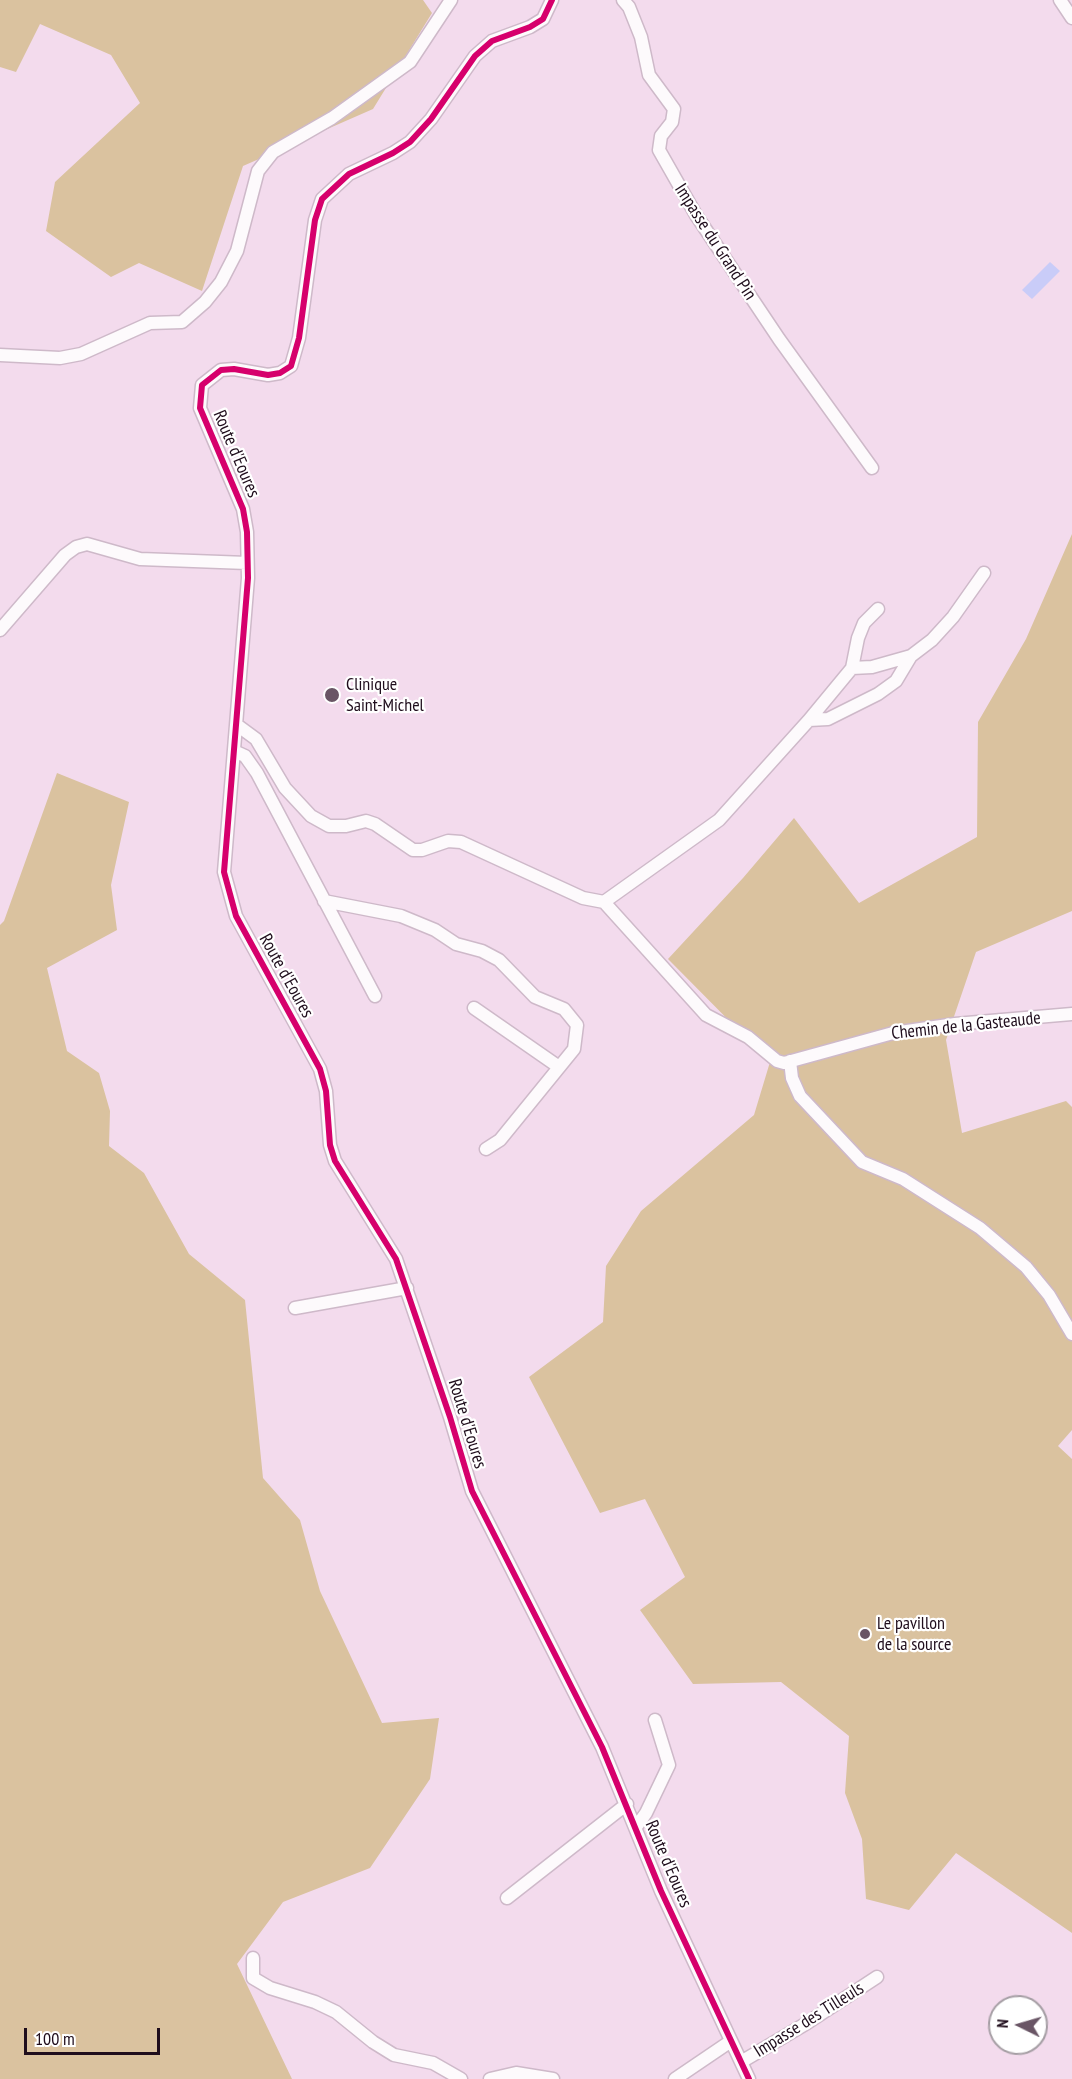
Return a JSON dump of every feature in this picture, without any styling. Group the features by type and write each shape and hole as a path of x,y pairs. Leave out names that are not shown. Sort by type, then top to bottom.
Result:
{"street":[{"path":"0,356 60,358 81,354 150,323 182,322 205,302 221,282 237,251 258,171 273,152 342,111 410,62 451,0"},
{"name":"Route d'Eoures","path":"552,0 543,19 530,27 492,41 475,56 430,119 410,141 393,153 349,174 322,199 315,220 300,338 291,366 280,373 268,375 234,369 221,370 202,385 200,408 243,509 247,563 237,725 224,846 224,872 236,916 320,1069 326,1091 330,1145 335,1161 396,1259 472,1491 602,1747 661,1891 749,2079"},
{"name":"Impasse du Grand Pin","path":"623,0 629,7 641,38 649,75 674,109 672,122 661,136 659,150 696,215 772,330 872,468"},
{"path":"1060,0 1072,18"},
{"path":"0,630 65,555 76,547 87,544 140,559 247,563"},
{"path":"852,668 872,667 911,656 932,640 953,617 984,573"},
{"path":"604,902 719,820 809,720 852,668 861,630 878,609"},
{"path":"809,720 828,719 878,694 896,681 911,656"},
{"path":"237,725 256,739 285,788 310,816 329,826 346,826 366,821 375,824 413,850 422,850 448,841 461,842 583,898 604,902 706,1015 748,1037 777,1061 790,1061 792,1078 800,1096 862,1162 903,1179 980,1228 1026,1267 1049,1295 1072,1334"},
{"path":"234,750 245,756 257,773 375,996"},
{"path":"231,770 257,773"},
{"path":"324,901 401,916 435,930 456,944 482,951 499,960 521,986 535,997 564,1009 577,1025 574,1049 500,1140 486,1149"},
{"path":"474,1008 559,1067"},
{"name":"Chemin de la Gasteaude","path":"790,1061 893,1033 909,1033 955,1024 1072,1014"},
{"path":"295,1308 407,1288"},
{"path":"636,1827 646,1813 669,1765 655,1720"},
{"path":"507,1898 627,1804"},
{"path":"253,1958 253,1978 270,1988 315,2002 336,2012 373,2042 394,2055 433,2063 461,2079"},
{"name":"Impasse des Tilleuls","path":"741,2062 807,2023 877,1977"},
{"path":"675,2079 731,2041"},
{"path":"490,2079 516,2073 553,2079"}],"shaded area":[{"path":"0,0 423,0 432,13 373,109 243,166 202,291 139,263 111,277 46,231 55,182 140,103 111,55 40,24 16,72 0,67"},
{"path":"1072,534 1072,911 976,952 946,1040 962,1133 1066,1101 1072,1107 1072,1430 1058,1446 1072,1459 1072,1933 956,1853 909,1910 866,1899 862,1839 845,1793 849,1736 781,1682 693,1684 640,1610 685,1577 645,1499 600,1513 529,1377 603,1322 606,1266 641,1211 754,1115 770,1062 668,959 743,878 794,818 859,903 977,837 978,722 1026,639"},
{"path":"57,773 129,802 111,885 117,930 47,968 67,1051 99,1073 110,1111 109,1146 144,1173 189,1254 245,1300 263,1478 300,1520 320,1591 382,1723 439,1718 430,1779 370,1868 283,1902 237,1964 292,2079 0,2079 0,925 4,921"}],"water":[{"path":"1050,262 1060,271 1032,299 1022,290"}],"cycle path":[{"path":"552,0 543,19 530,27 492,41 475,56 431,119 410,142 393,153 349,174 322,199 315,220 299,338 291,366 280,373 268,375 234,369 221,370 202,385 200,408 243,509 247,532 248,578 224,872 236,916 320,1069 326,1091 330,1145 335,1161 396,1259 450,1417 472,1491 602,1747 661,1891 749,2079"}],"place":[{"name":"Clinique Saint-Michel","path":"332,695"},
{"name":"Le pavillon de la source","path":"865,1634"}]}
